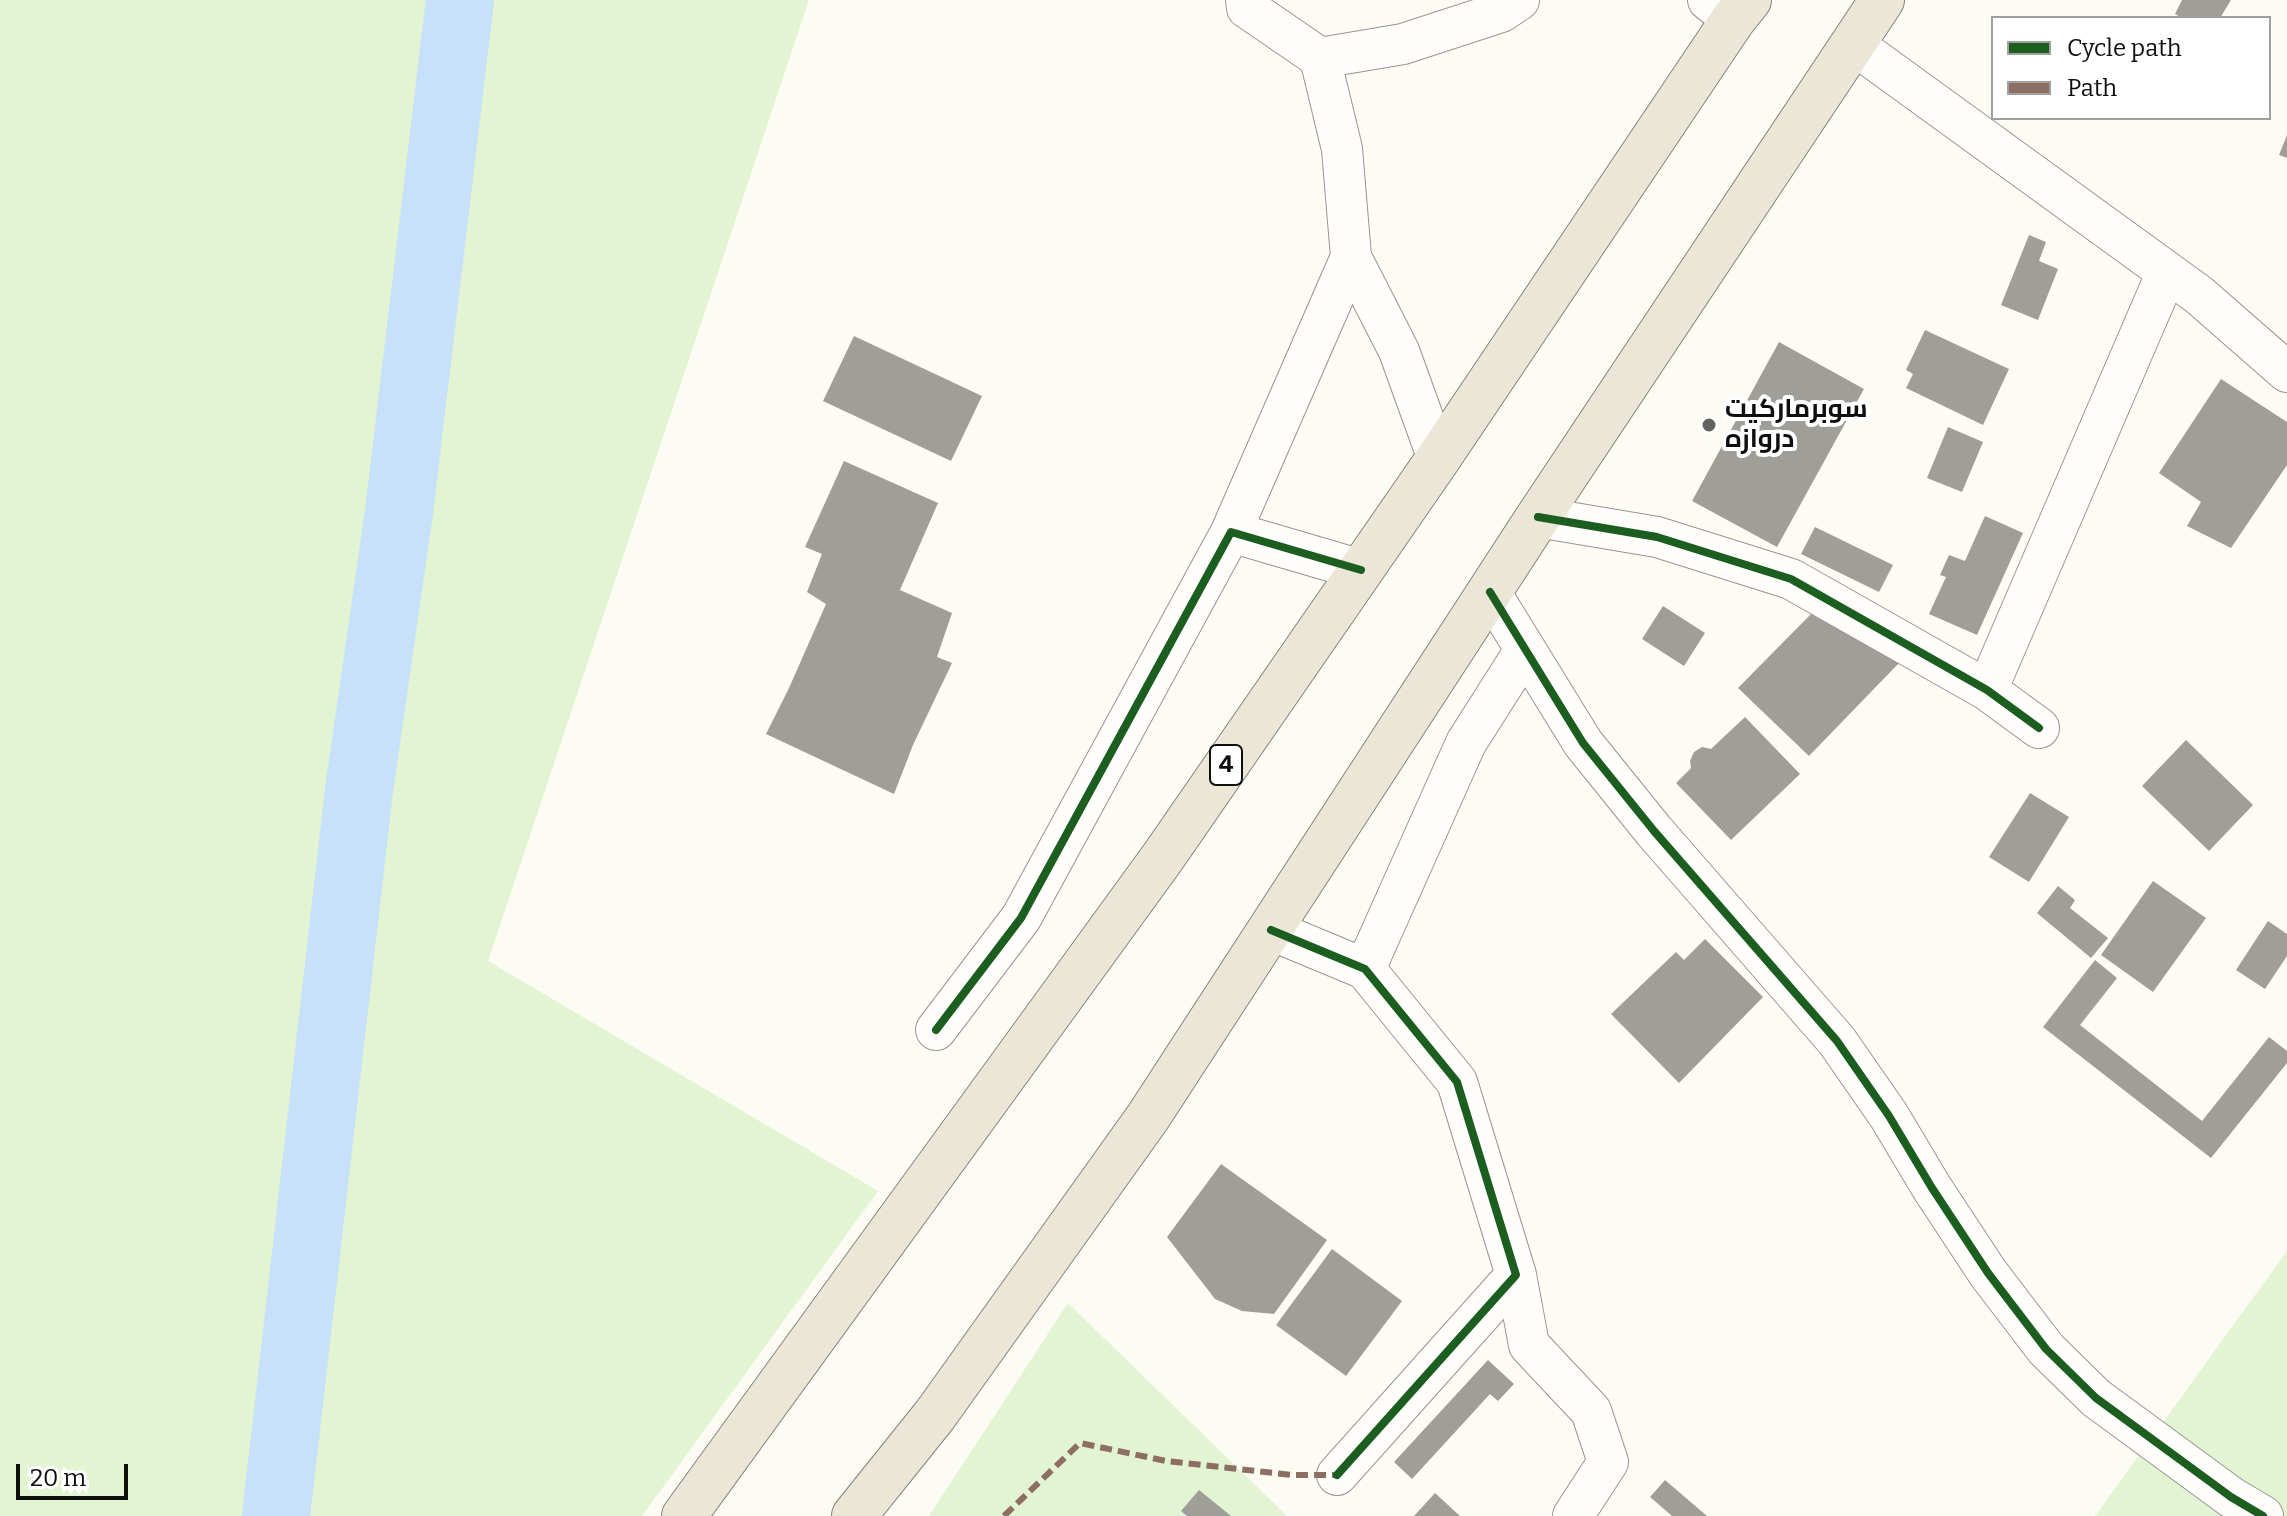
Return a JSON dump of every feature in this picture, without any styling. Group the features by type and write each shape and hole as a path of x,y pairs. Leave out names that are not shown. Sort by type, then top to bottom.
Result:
{"highway":[{"path":"854,1516 935,1415 1148,1117 1538,517 1882,0"},
{"name":"4","path":"684,1516 1163,857 1438,459 1730,7"}],"street":[{"path":"1246,0 1247,8 1320,58 1342,149 1351,257 1399,351 1438,459"},
{"path":"1320,58 1403,44 1501,12 1519,0"},
{"path":"1853,44 2199,295 2287,372"},
{"path":"936,1030 1021,918 1231,532 1351,257"},
{"path":"1987,690 2167,272"},
{"path":"1538,517 1657,537 1791,579 1987,690 2039,728"},
{"path":"1231,532 1361,570"},
{"path":"1490,592 1583,743 1654,831 1837,1041 1889,1116 1988,1273 2046,1349 2096,1398 2231,1497 2263,1516"},
{"path":"1365,969 1466,743 1525,650"},
{"path":"1271,930 1365,969 1457,1082 1516,1275 1529,1345 1591,1411 1608,1462 1573,1516"},
{"path":"1337,1475 1516,1275"}],"green space":[{"path":"0,0 809,0 488,961 878,1191 642,1516 0,1516"},
{"path":"2287,1251 2287,1516 2095,1516"},
{"path":"1068,1303 1287,1516 929,1516"}],"building":[{"path":"2182,0 2231,0 2221,16 2175,14"},
{"path":"2287,135 2287,158 2279,155"},
{"path":"2029,235 2046,242 2039,261 2058,269 2038,320 2001,305"},
{"path":"1925,330 2009,369 1983,425 1906,388 1913,374 1906,370"},
{"path":"854,336 982,396 951,461 823,401"},
{"path":"1779,342 1864,389 1777,547 1692,501"},
{"path":"2221,379 2287,422 2287,465 2231,548 2187,526 2201,502 2159,473"},
{"path":"1948,427 1983,442 1962,492 1927,478"},
{"path":"844,461 938,503 900,590 952,613 937,657 952,663 913,745 894,794 766,734 826,604 807,592 822,554 805,547"},
{"path":"1985,516 2023,533 1977,635 1929,614 1946,577 1940,575 1949,555 1965,561"},
{"path":"1815,527 1893,565 1879,592 1801,554"},
{"path":"1663,606 1705,633 1684,666 1642,639"},
{"path":"1811,614 1899,663 1809,756 1738,688"},
{"path":"1745,717 1800,774 1731,840 1676,783 1691,768 1694,752 1702,747 1711,749"},
{"path":"2186,740 2253,805 2209,851 2142,786"},
{"path":"2030,793 2069,817 2029,882 1989,857"},
{"path":"2153,881 2206,918 2153,992 2101,955"},
{"path":"2058,886 2075,900 2070,908 2108,938 2091,958 2037,913"},
{"path":"2268,921 2287,934 2287,956 2265,989 2236,970"},
{"path":"1705,939 1763,997 1679,1083 1611,1014 1676,952 1684,960"},
{"path":"2095,960 2117,978 2080,1025 2202,1121 2269,1037 2287,1051 2287,1063 2211,1158 2043,1027"},
{"path":"1221,1164 1327,1240 1274,1314 1242,1311 1215,1299 1167,1237"},
{"path":"1332,1249 1402,1301 1346,1376 1276,1325"},
{"path":"1488,1360 1514,1384 1498,1401 1490,1394 1412,1479 1394,1462"},
{"path":"1665,1480 1707,1516 1672,1516 1650,1497"},
{"path":"1199,1490 1231,1516 1187,1516 1181,1511"},
{"path":"1435,1493 1460,1516 1414,1516"}],"waterway":[{"path":"276,1516 359,790 399,512 460,0"}],"marked path":[{"path":"1004,1516 1080,1443 1166,1461 1292,1475 1337,1475"}],"cycle path":[{"path":"1538,517 1657,537 1791,579 1987,690 2039,728"},
{"path":"936,1030 1021,918 1231,532 1361,570"},
{"path":"1490,592 1583,743 1654,831 1837,1041 1889,1116 1988,1273 2046,1349 2096,1398 2231,1497 2263,1516"},
{"path":"1271,930 1365,969 1457,1082 1516,1275 1337,1475"}],"place":[{"name":"سوبرماركيت دروازه","path":"1709,425"}]}
